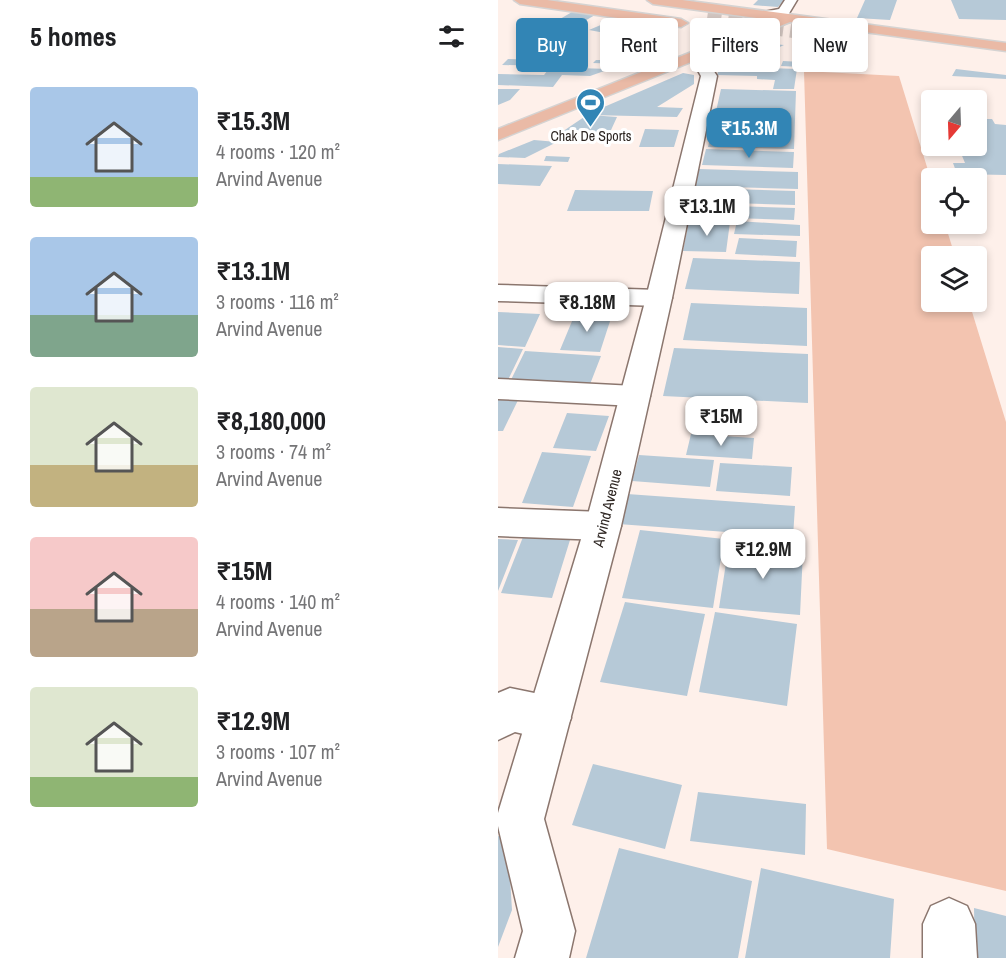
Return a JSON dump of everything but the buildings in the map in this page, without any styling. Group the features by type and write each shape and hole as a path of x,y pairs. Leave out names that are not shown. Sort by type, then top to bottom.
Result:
{"main road":[{"path":"520,0 690,39"},
{"path":"568,0 711,16 626,2"},
{"path":"653,0 1006,47"},
{"path":"498,123 728,30 785,16"},
{"path":"780,19 785,16"},
{"path":"780,27 785,16"},
{"path":"1006,53 811,30 1006,62"},
{"path":"498,135 690,42"}],"street":[{"path":"785,16 791,0"},
{"name":"Arvind Avenue","path":"542,958 549,931 520,819 603,526 659,298 709,76 707,72"},
{"path":"498,293 659,298"},
{"path":"498,389 635,396"},
{"path":"498,522 603,526"},
{"path":"498,718 510,708 549,718"}],"shaded area":[{"path":"804,72 899,76 921,148 921,156 924,156 927,168 921,168 921,234 948,234 952,246 921,246 921,312 972,312 1006,422 1006,891 827,849"}],"tunnel":[{"path":"780,29 792,31"}],"place":[{"name":"Chak De Sports","path":"591,128"}]}
